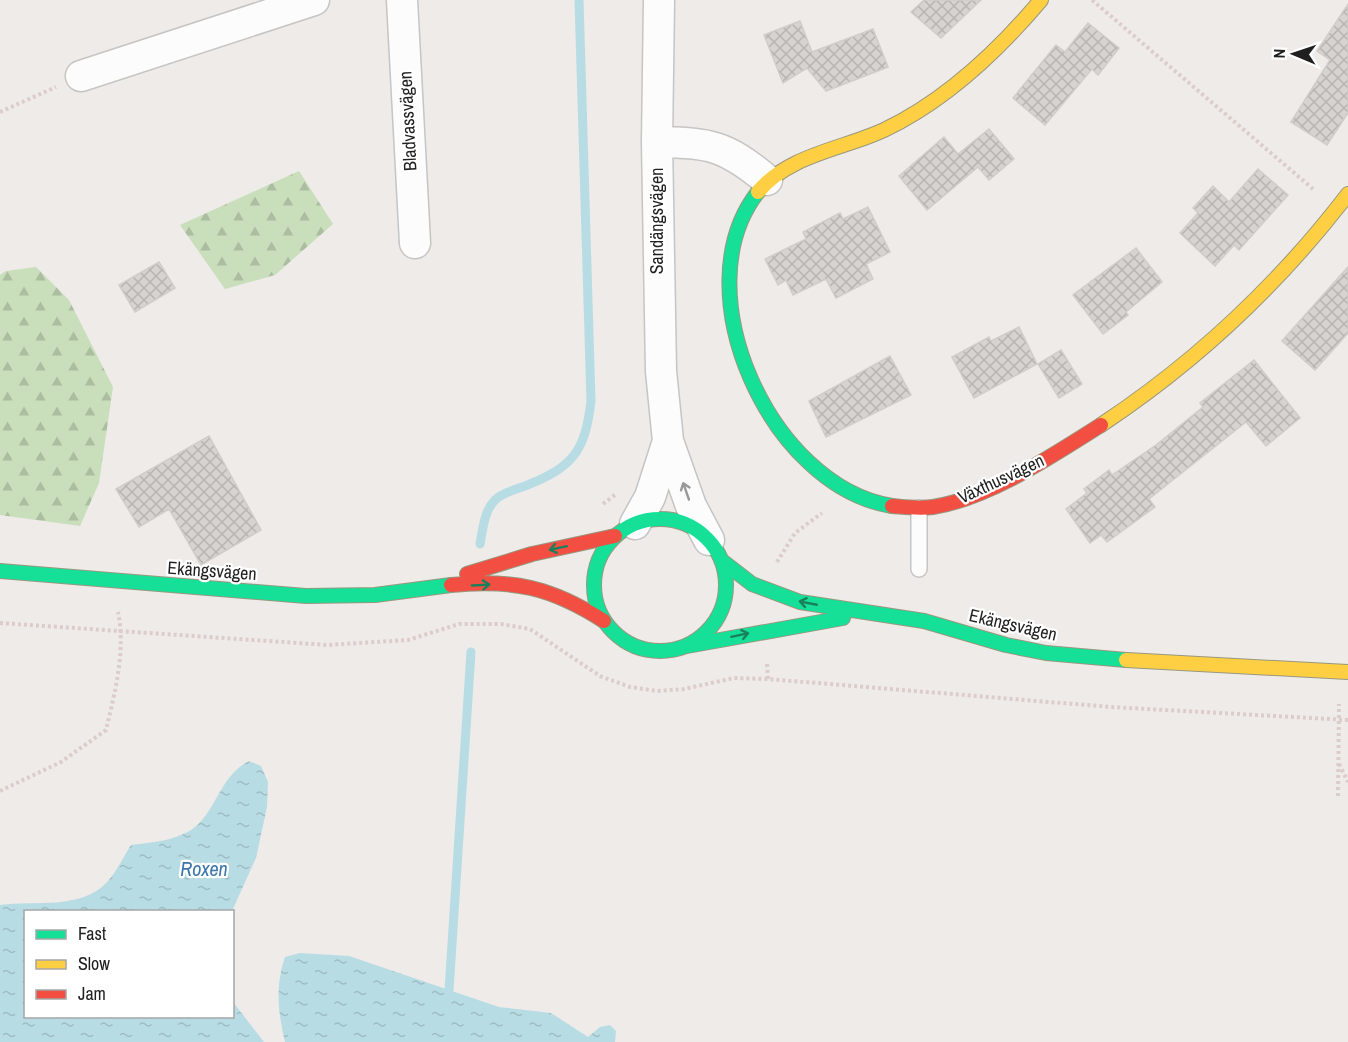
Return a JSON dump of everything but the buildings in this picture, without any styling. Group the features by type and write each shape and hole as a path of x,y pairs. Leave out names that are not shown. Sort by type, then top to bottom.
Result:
{"street":[{"path":"81,76 237,12 314,0"},
{"name":"Bladvassvägen","path":"402,0 415,243"},
{"name":"Sandängsvägen","path":"658,0 658,294 661,371 668,441 691,506 715,550"},
{"path":"657,142 699,143 716,147 731,153 767,180 903,120 988,58 1041,0"},
{"name":"Växthusvägen","path":"767,180 740,221 733,240 729,262 733,313 752,380 781,433 798,457 818,476 858,497 894,506 919,508 954,502 986,490 1038,464 1128,406 1239,314 1297,256 1348,194"},
{"name":"Sandängsvägen","path":"625,530 650,496 668,441"},
{"path":"661,519 674,520 687,525 715,550 726,586 720,612 705,633 683,647 670,651 645,650 622,639 604,621 595,600 594,577 601,555 625,530 661,519"},
{"name":"Ekängsvägen","path":"422,588 532,554 625,530"},
{"name":"Ekängsvägen","path":"715,550 752,584 800,602 865,614 924,621 1006,645 1046,653 1153,662 1345,672"},
{"name":"Ekängsvägen","path":"0,571 306,596 349,597 422,588 505,584 531,587 571,599 604,621"},
{"name":"Ekängsvägen","path":"683,647 865,614"}],"lane":[{"path":"919,508 920,569"}],"path":[{"path":"1092,0 1337,210"},
{"path":"0,112 81,76"},
{"path":"595,509 618,492"},
{"path":"0,791 61,762 106,730 117,684 122,632"},
{"path":"1338,796 1338,761 1345,672"},
{"path":"1338,761 1348,782"}],"green space":[{"path":"299,171 333,224 275,275 225,289 180,225"},
{"path":"36,267 69,300 113,387 99,483 80,526 0,515 0,275 6,271"}],"water":[{"name":"Roxen","path":"249,761 261,766 268,782 267,807 256,858 232,910 24,910 24,1018 234,1018 234,1003 264,1042 0,1042 0,905 57,902 85,897 108,881 131,845 173,838 195,827 209,811 231,775"},
{"path":"300,953 349,956 499,1007 551,1013 588,1037 600,1027 610,1025 616,1031 615,1042 285,1042 279,1010 280,979 285,957"}],"waterway":[{"path":"480,544 486,515 491,504 505,493 541,479 565,464 574,456 580,445 588,419 591,401 579,0"},
{"path":"449,990 471,652"}],"traffic: fast":[{"path":"758,192 737,233 729,280 735,329 751,379 776,424 809,463 848,491 892,506"},
{"path":"660,519 685,524 707,538 721,560 726,585 721,610 707,632 685,646 660,651 635,646 613,632 599,610 594,585 599,560 613,538 635,524 660,519"},
{"path":"721,560 752,584 800,602 924,621 1006,645 1046,653 1126,660"},
{"path":"0,571 306,596 375,595 451,585"},
{"path":"687,646 843,618"}],"traffic: slow":[{"path":"758,192 770,179 800,161 868,137 928,105 989,56 1041,0"},
{"path":"1101,425 1170,375 1234,320 1294,259 1348,194"},
{"path":"1126,660 1348,672"}],"traffic: jam":[{"path":"892,506 933,507 977,495 1020,474 1101,425"},
{"path":"467,574 532,554 615,536"},
{"path":"451,585 494,583 531,588 566,600 604,621"}]}
